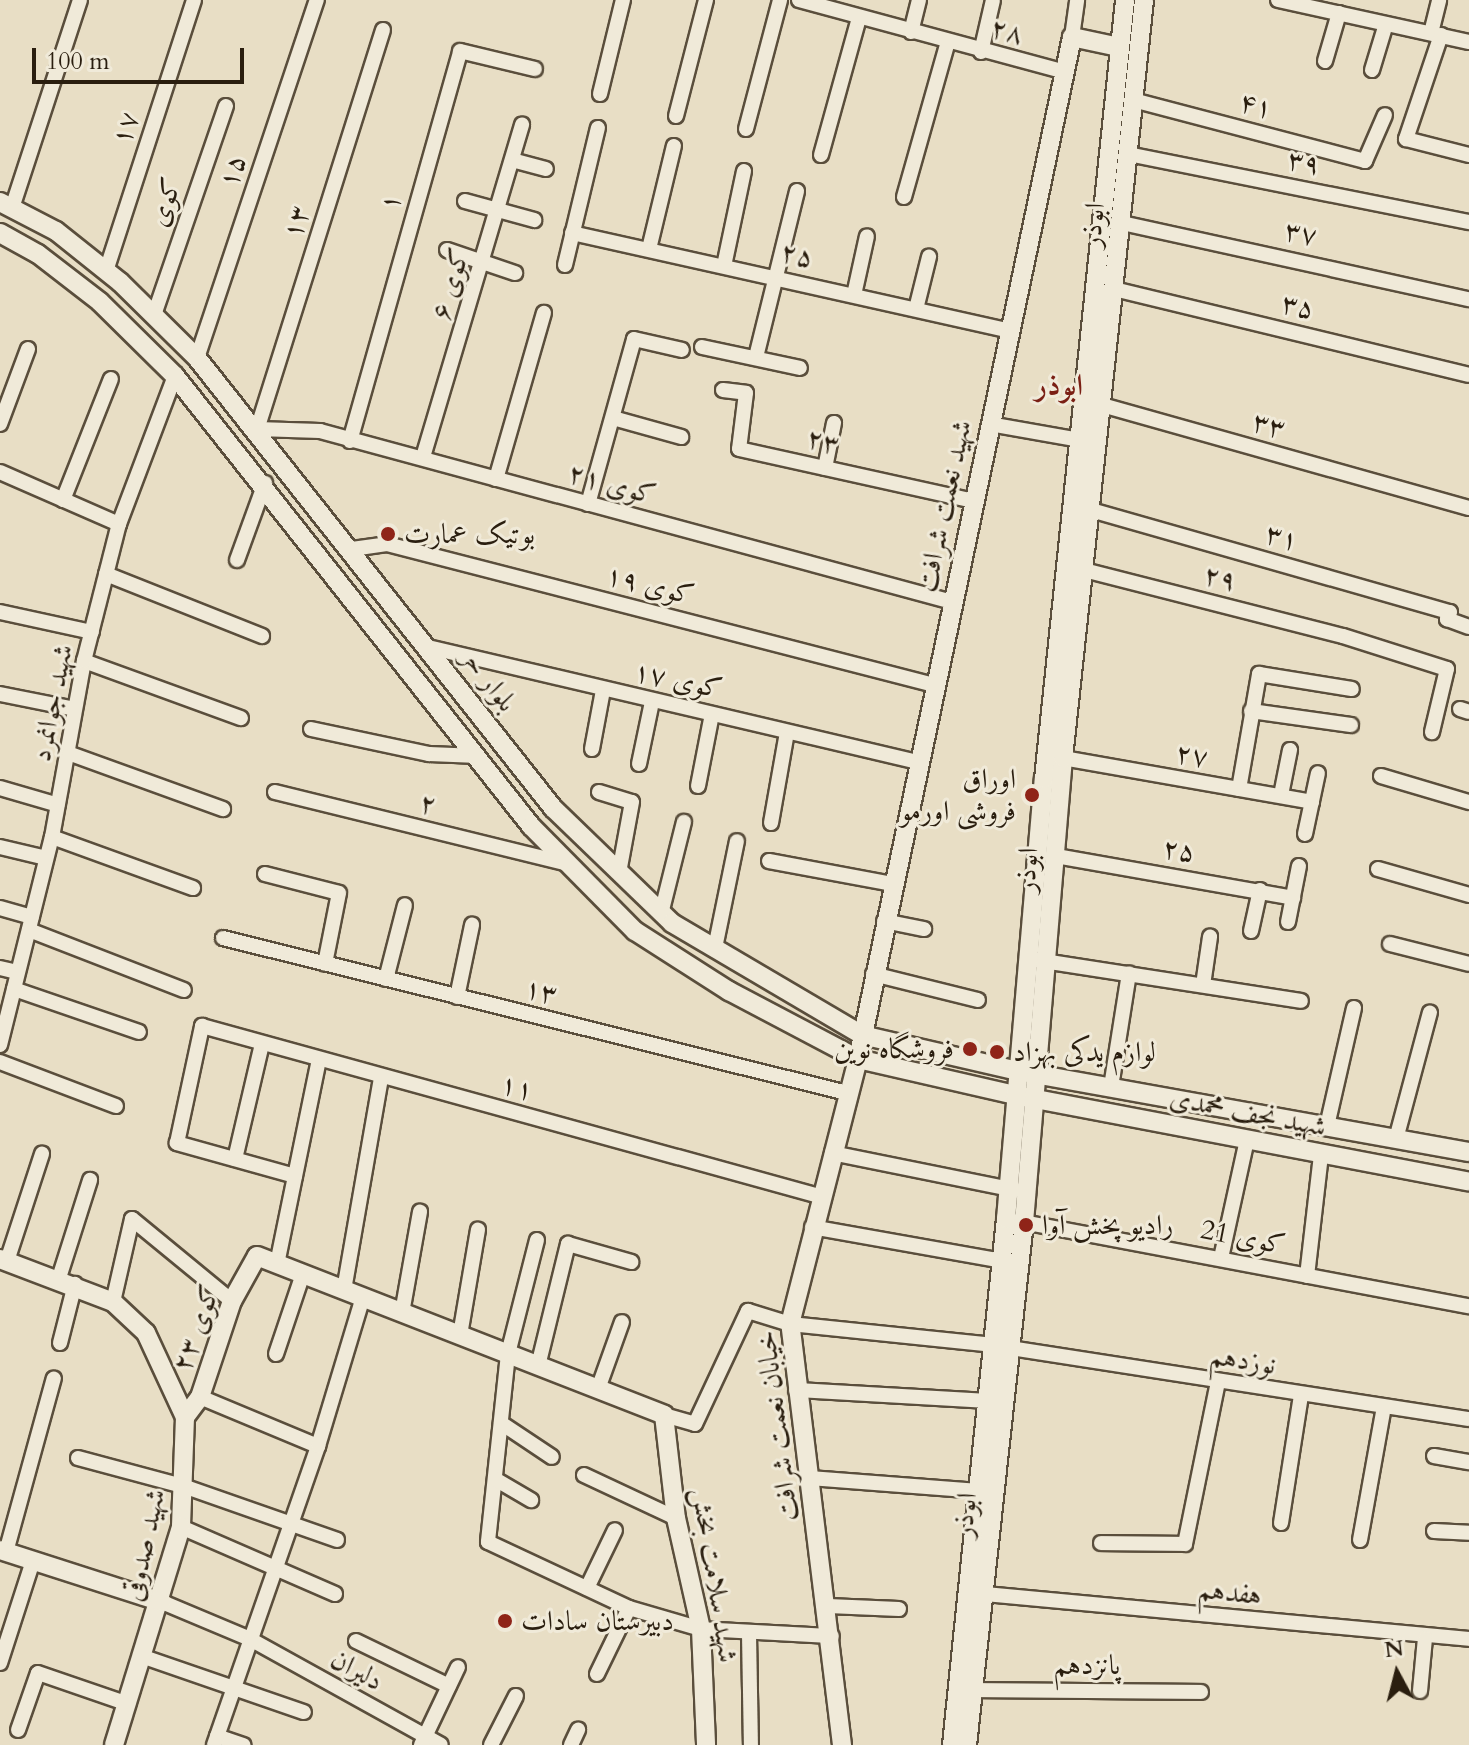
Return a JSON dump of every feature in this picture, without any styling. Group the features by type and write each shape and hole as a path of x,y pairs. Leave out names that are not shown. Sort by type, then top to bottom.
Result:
{"main road":[{"name":"ابوذر","path":"1027,1072 1029,959 1052,780 1080,440 1125,0"},
{"name":"ابوذر","path":"967,1745 985,1594 1001,1347 1018,1190 1024,1096 1048,961 1056,856 1052,780 1063,758 1144,0"},
{"path":"1072,37 1119,47"},
{"name":"شهید نعمت شرافت","path":"858,1059 884,921 1072,37"},
{"name":"بلوار حر","path":"6,205 56,231 106,271 197,358 352,549 553,808 661,914 862,1035 1027,1072"},
{"name":"بلوار حر","path":"0,233 38,254 100,302 175,376 265,483 531,826 635,931 729,991 858,1059 1024,1096"},
{"path":"531,826 553,808"},
{"name":"خیابان نعمت شرافت","path":"842,1745 832,1636 796,1390 790,1324 819,1196 858,1059"},
{"name":"شهید نجف محمدی","path":"1027,1072 1469,1152"},
{"name":"شهید نجف محمدی","path":"1024,1096 1469,1182"},
{"path":"1321,1155 1327,1126"},
{"name":"کوی ۲۳","path":"185,1417 200,1397 232,1301 257,1256 277,1264"},
{"name":"شهید صدوقی","path":"4,1260 67,1281 113,1302 146,1333 185,1417 186,1487 181,1527 162,1602 114,1745"},
{"path":"277,1264 664,1415"},
{"name":"ابوذر","path":"952,1745 986,1401 1001,1347"},
{"name":"شهید سلامت بخش","path":"664,1415 676,1518 701,1629 706,1745"},
{"path":"3,1551 162,1602"}],"street":[{"path":"6,205 80,0"},
{"name":"۱۷","path":"106,271 194,0"},
{"name":"۱۵","path":"197,358 317,0"},
{"path":"600,94 623,0"},
{"path":"676,116 706,0"},
{"path":"746,129 780,0"},
{"name":"۲۸","path":"799,0 823,4 859,18 981,52 1065,72"},
{"path":"911,32 919,0"},
{"path":"981,52 993,0"},
{"path":"1072,37 1077,0"},
{"path":"1278,0 1469,42"},
{"path":"1356,17 1360,0"},
{"path":"1439,0 1436,34 1406,139 1469,155"},
{"path":"1325,61 1339,13"},
{"path":"821,155 859,18"},
{"path":"1372,70 1386,24"},
{"name":"۱۳","path":"257,429 383,30"},
{"path":"904,197 948,41"},
{"name":"۱","path":"350,441 460,51 535,69"},
{"name":"۴۱","path":"1133,100 1365,161 1385,115"},
{"name":"کوی","path":"154,315 226,106"},
{"name":"کوی ۶","path":"423,457 485,263 522,124"},
{"path":"565,265 598,128"},
{"path":"649,249 674,146"},
{"name":"۳۹","path":"1128,154 1469,222"},
{"path":"512,160 546,169"},
{"path":"724,266 744,171"},
{"path":"756,357 797,191"},
{"path":"465,201 534,220"},
{"name":"۳۷","path":"1122,223 1469,299"},
{"name":"۲۵","path":"572,233 1010,331"},
{"path":"854,295 867,236"},
{"path":"447,250 515,273"},
{"path":"916,309 929,257"},
{"name":"۳۵","path":"1114,289 1469,375"},
{"path":"496,479 544,313"},
{"path":"588,504 634,339 682,350"},
{"path":"702,347 800,368"},
{"path":"0,424 28,349"},
{"name":"شهید جوانمرد","path":"0,1045 52,837 84,661 119,524 175,376"},
{"path":"63,500 111,379"},
{"name":"۲۳","path":"723,390 746,393 739,449 973,501"},
{"name":"۳۳","path":"1102,405 1469,508"},
{"path":"613,418 681,437"},
{"path":"825,468 834,423"},
{"path":"990,424 1080,440"},
{"name":"کوی ۲۱","path":"257,429 320,431 952,602"},
{"path":"0,472 119,524"},
{"path":"237,560 265,483"},
{"name":"۳۱","path":"1091,510 1450,612 1447,619 1469,627"},
{"name":"کوی ۱۹","path":"352,549 387,544 934,685"},
{"name":"۲۹","path":"1084,570 1343,636 1447,669 1432,732"},
{"path":"106,574 262,636"},
{"path":"0,612 92,632"},
{"name":"کوی ۱۷","path":"428,647 918,762"},
{"path":"84,661 241,718"},
{"path":"1239,789 1259,674 1352,689"},
{"path":"592,749 603,690"},
{"path":"0,694 75,709"},
{"path":"639,764 652,702"},
{"path":"1251,711 1351,725"},
{"path":"698,786 712,714"},
{"path":"311,729 429,754 478,756"},
{"path":"771,823 787,732"},
{"path":"1281,795 1290,750"},
{"path":"68,753 223,809"},
{"name":"۲۷","path":"1063,758 1312,802"},
{"path":"1305,834 1318,773"},
{"path":"1381,776 1469,802"},
{"path":"0,788 58,805"},
{"name":"۲","path":"275,792 569,864"},
{"path":"599,792 632,802 619,873"},
{"path":"661,914 684,822"},
{"path":"52,837 193,888"},
{"path":"715,948 737,841"},
{"path":"0,847 46,858"},
{"name":"۲۵","path":"1056,856 1293,898"},
{"path":"769,861 892,884"},
{"path":"1288,922 1299,866"},
{"path":"1378,869 1469,895"},
{"path":"265,874 339,893 325,964"},
{"path":"1251,931 1260,890"},
{"path":"386,979 405,905"},
{"path":"0,908 184,990"},
{"path":"884,921 924,929"},
{"path":"457,997 472,925"},
{"path":"1203,985 1210,937"},
{"name":"۱۳","path":"223,938 847,1093"},
{"path":"1390,944 1469,964"},
{"path":"1029,959 1301,1001"},
{"path":"0,968 17,972"},
{"path":"1111,1087 1129,973"},
{"path":"873,974 978,1000"},
{"path":"14,989 139,1032"},
{"path":"1327,1126 1354,1008"},
{"path":"1396,1139 1430,1012"},
{"name":"۱۱","path":"235,1159 177,1143 202,1026 819,1196"},
{"path":"262,1044 235,1159 295,1176"},
{"path":"277,1264 319,1060"},
{"path":"0,1062 116,1106"},
{"path":"344,1290 381,1077"},
{"path":"1221,1258 1247,1140"},
{"path":"832,1153 1018,1190"},
{"path":"4,1260 42,1154"},
{"path":"1307,1276 1321,1155"},
{"path":"60,1343 67,1281 90,1180"},
{"path":"402,1313 420,1212"},
{"path":"113,1302 132,1219 232,1301"},
{"name":"کوی 21","path":"1015,1221 1469,1306"},
{"path":"812,1227 1010,1263"},
{"path":"460,1335 478,1230"},
{"path":"537,1240 508,1354 488,1542 629,1608 701,1629 749,1634 832,1636"},
{"path":"538,1366 568,1244 631,1262"},
{"path":"276,1354 303,1274"},
{"path":"243,1745 216,1741 318,1446 363,1297"},
{"name":"نوزدهم","path":"664,1415 695,1424 748,1311 790,1324 1001,1347 1301,1396 1469,1419"},
{"path":"598,1389 622,1322"},
{"path":"3,1551 54,1378"},
{"path":"1101,1543 1185,1544 1218,1382"},
{"path":"796,1390 986,1401"},
{"path":"1281,1523 1301,1396"},
{"path":"200,1397 318,1446"},
{"path":"1360,1540 1384,1407"},
{"path":"501,1423 552,1457"},
{"path":"1434,1456 1469,1462"},
{"path":"78,1458 186,1487 337,1540"},
{"path":"584,1475 676,1518"},
{"path":"810,1478 978,1491"},
{"path":"495,1479 531,1500"},
{"path":"181,1527 335,1594"},
{"path":"587,1588 615,1530"},
{"path":"1434,1531 1469,1533"},
{"path":"0,1663 33,1561"},
{"name":"هفدهم","path":"985,1594 1425,1638 1469,1639"},
{"name":"دلیران","path":"162,1602 250,1639 423,1741 441,1745"},
{"path":"828,1606 899,1609"},
{"path":"597,1674 629,1608"},
{"path":"749,1634 751,1745"},
{"path":"1420,1691 1425,1638"},
{"path":"356,1641 449,1686"},
{"path":"144,1657 304,1712"},
{"path":"423,1741 458,1667"},
{"path":"18,1730 38,1673 128,1704"},
{"name":"پانزدهم","path":"973,1690 1201,1692"},
{"path":"491,1745 516,1696"},
{"path":"571,1745 578,1730"}],"place":[{"name":"بوتیک عمارت","path":"388,534"},
{"name":"اوراق فروشی اورمو","path":"1032,795"},
{"name":"فروشگاه نوین","path":"970,1049"},
{"name":"لوازم یدکی بهزاد","path":"997,1052"},
{"name":"رادیو پخش آوا","path":"1026,1225"},
{"name":"دبیرستان سادات","path":"505,1621"}],"district":[{"name":"ابوذر","path":"1059,386"}]}
